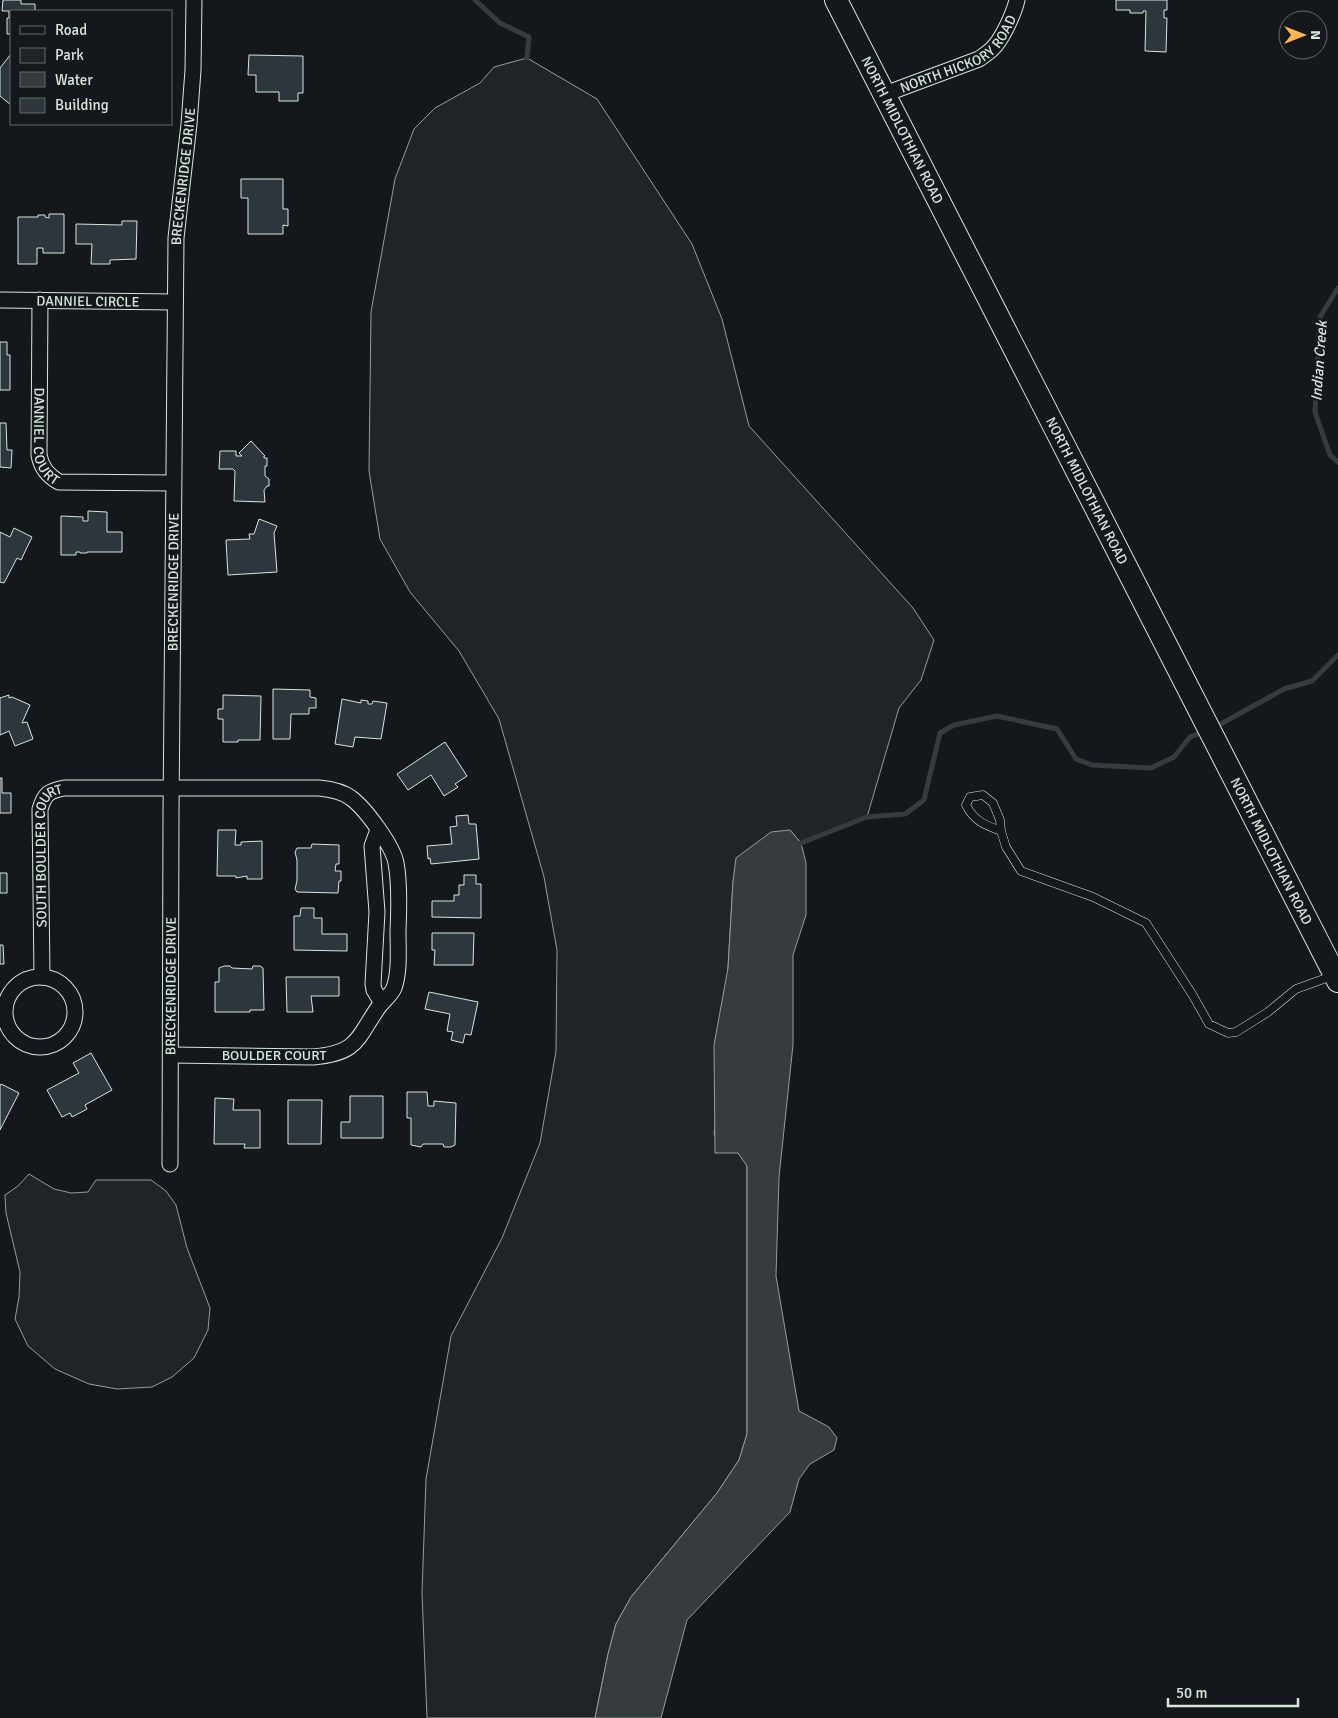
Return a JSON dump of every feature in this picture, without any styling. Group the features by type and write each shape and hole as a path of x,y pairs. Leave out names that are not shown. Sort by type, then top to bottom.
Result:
{"main road":[{"name":"NORTH MIDLOTHIAN ROAD","path":"836,0 1337,976"}],"street":[{"name":"BRECKENRIDGE DRIVE","path":"170,1164 176,238 189,124 194,0"},
{"name":"NORTH HICKORY ROAD","path":"885,94 979,59 1000,40 1015,10 1017,0"},
{"name":"DANNIEL CIRCLE","path":"0,300 175,302"},
{"name":"DANNIEL COURT","path":"40,300 39,455 40,463 50,477 59,482 173,483"},
{"name":"SOUTH BOULDER COURT","path":"42,976 40,809 46,795 51,791 64,788 171,788"},
{"name":"BOULDER COURT","path":"171,788 319,788 335,790 351,798 370,818 392,849 396,863 398,909 394,988 354,1045 349,1049 334,1055 313,1057 172,1055"},
{"path":"378,830 372,846 378,912 374,990 382,1003"},
{"path":"42,976 53,979 66,988 72,997 74,1017 72,1026 59,1042 50,1046 29,1046 12,1035 7,1026 4,1010 6,1001 14,987 28,978 42,976"}],"lane":[{"path":"1001,831 981,823 971,815 966,805 970,797 983,795 993,803 1000,820 1006,847 1022,871 1093,897 1146,923 1209,1024 1228,1033 1236,1032 1268,1012 1296,989 1337,976"}],"green space":[{"path":"527,58 597,99 692,244 722,319 749,426 913,608 934,640 921,680 899,708 867,817 801,843 790,830 733,881 728,968 714,1135 738,1153 747,1165 747,1434 739,1460 717,1493 631,1597 616,1624 595,1718 427,1718 422,1593 426,1479 451,1336 502,1238 540,1143 556,1051 557,950 544,877 499,719 459,651 410,592 380,539 369,471 371,312 395,179 414,129 435,108 480,83 494,67"},
{"path":"29,1174 54,1189 71,1193 88,1192 96,1180 151,1180 166,1191 176,1205 187,1248 210,1308 208,1330 194,1358 172,1377 152,1387 117,1389 89,1384 55,1369 28,1346 15,1319 19,1297 20,1272 6,1213 5,1195 18,1186"}],"water":[{"path":"790,830 801,843 806,863 806,915 793,955 793,1045 779,1177 776,1276 799,1411 829,1427 837,1438 834,1450 810,1464 799,1479 790,1512 687,1620 661,1718 595,1718 616,1624 631,1597 717,1493 739,1460 747,1434 747,1166 738,1153 715,1153 714,1045 728,968 736,858 771,832"}],"building":[{"path":"3,0 21,0 21,4 35,4 35,10 10,10 10,34 7,34 9,11 2,11"},
{"path":"1116,0 1167,0 1167,10 1164,10 1164,18 1167,18 1166,52 1145,51 1146,11 1143,11 1143,13 1130,13 1130,10 1116,10"},
{"path":"10,55 10,104 0,96 0,68"},
{"path":"249,55 303,56 303,93 298,93 298,101 279,101 279,92 256,92 256,75 248,75"},
{"path":"241,179 283,179 283,209 288,209 288,226 283,225 283,234 248,234 248,198 241,198"},
{"path":"49,214 64,214 64,253 43,253 43,248 37,248 37,264 18,264 18,217 45,215 45,217 49,218"},
{"path":"122,221 137,221 136,259 110,260 110,264 91,264 92,244 76,244 76,224 122,225"},
{"path":"0,342 7,342 7,355 10,355 10,390 0,390"},
{"path":"0,423 6,423 7,450 12,450 11,468 0,467"},
{"path":"251,441 265,456 264,458 267,458 265,476 269,479 269,486 264,490 265,502 234,501 235,471 233,469 219,469 220,451 236,451 236,456 242,456 239,453"},
{"path":"88,511 107,512 107,532 122,532 122,552 76,552 76,555 61,555 61,516 83,517 83,521 88,521"},
{"path":"259,519 277,526 274,533 277,572 228,575 226,540 250,539 249,534 254,534"},
{"path":"14,528 32,537 21,560 17,558 4,583 0,582 0,532 10,537"},
{"path":"273,689 310,690 310,697 316,698 316,708 309,708 309,714 291,714 290,739 273,739"},
{"path":"9,695 9,698 12,697 30,705 22,723 27,722 33,739 15,746 9,731 0,735 0,698"},
{"path":"223,695 261,696 260,740 223,742 223,719 218,719 218,709 223,709"},
{"path":"342,699 361,703 361,700 368,701 368,704 372,704 373,701 387,703 381,739 355,737 353,747 335,744"},
{"path":"445,742 467,776 455,784 458,787 444,796 431,775 408,790 397,774"},
{"path":"0,778 2,778 2,793 11,793 11,813 0,813"},
{"path":"468,815 469,824 476,824 479,859 431,864 430,858 428,859 427,846 452,844 450,827 457,826 456,816"},
{"path":"218,830 236,830 235,845 241,845 241,842 262,841 262,879 247,879 247,876 236,878 236,876 217,876"},
{"path":"312,844 339,845 339,864 336,864 335,871 341,871 338,893 297,892 295,889 297,860 295,852 297,848 311,848"},
{"path":"0,873 7,873 7,893 0,893"},
{"path":"464,875 476,875 476,884 481,884 481,918 432,917 432,901 454,901 454,895 459,895 459,885 464,885"},
{"path":"301,908 314,908 314,918 322,918 322,934 347,934 347,951 294,950 294,916 300,916"},
{"path":"432,933 474,933 473,965 434,965 435,950 432,950"},
{"path":"0,945 3,945 4,964 0,964"},
{"path":"224,966 252,969 253,966 260,966 263,968 264,1010 215,1012 215,982 219,982 219,968"},
{"path":"286,977 339,977 339,996 311,996 313,1012 287,1012"},
{"path":"429,992 478,1002 471,1035 465,1034 463,1043 451,1040 453,1032 447,1031 450,1014 425,1009"},
{"path":"91,1053 112,1090 85,1105 87,1109 72,1117 70,1113 62,1117 47,1090 79,1073 73,1063"},
{"path":"1,1084 19,1093 0,1130 0,1086"},
{"path":"407,1092 427,1092 428,1106 434,1106 434,1101 456,1103 455,1145 444,1147 443,1144 423,1144 421,1147 411,1145 411,1118 407,1118"},
{"path":"350,1096 383,1096 383,1138 341,1138 341,1122 350,1122"},
{"path":"215,1098 234,1099 233,1110 260,1110 260,1148 244,1148 245,1144 214,1144"},
{"path":"288,1100 322,1100 321,1144 288,1144"}],"waterway":[{"path":"475,0 500,23 529,37 527,58"},
{"name":"Indian Creek","path":"1338,288 1320,317 1315,412 1330,455 1338,462"},
{"name":"Indian Creek","path":"1219,725 1284,689 1312,681 1338,655"},
{"name":"Indian Creek","path":"801,843 867,817 905,814 924,800 940,733 954,725 997,716 1057,729 1076,759 1092,765 1151,768 1174,757 1190,737 1201,733"}]}
